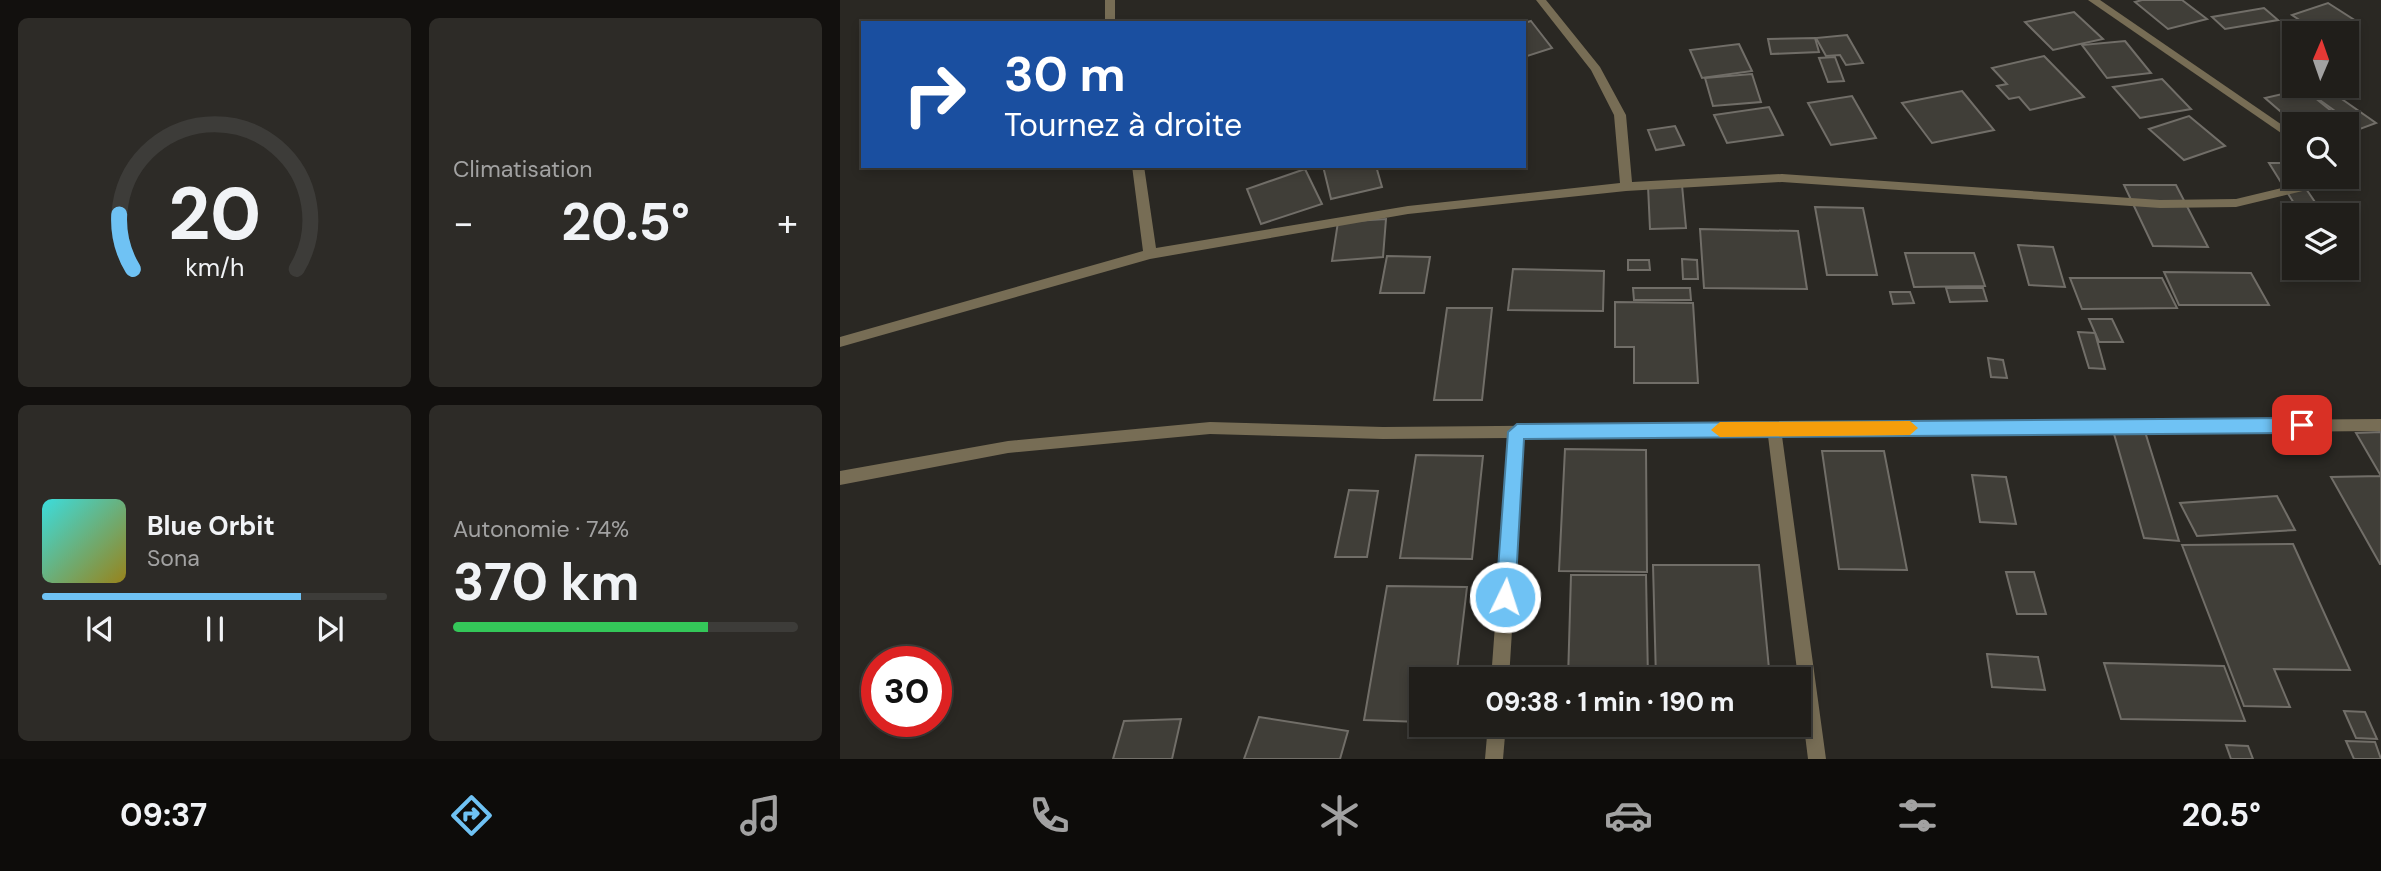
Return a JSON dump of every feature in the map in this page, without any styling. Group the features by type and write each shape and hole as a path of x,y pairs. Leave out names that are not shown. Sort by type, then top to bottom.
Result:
{"street":[{"path":"1110,0 1110,21"},
{"path":"1541,0 1596,69 1620,115 1626,187"},
{"path":"2093,0 2282,130"},
{"path":"1138,168 1150,254"},
{"path":"840,342 1150,254 1408,211 1626,187 1782,178 2160,204 2236,203 2294,189"},
{"path":"840,478 1008,447 1210,428 1383,433 2381,425"},
{"path":"1774,429 1816,759"},
{"path":"1501,667 1517,432"},
{"path":"1494,759 1496,737"}],"building":[{"path":"2182,0 2207,19 2168,29 2135,2"},
{"path":"2328,3 2356,21 2301,21 2292,15"},
{"path":"2264,8 2278,20 2225,29 2212,17"},
{"path":"2074,12 2103,39 2053,50 2025,22"},
{"path":"1531,21 1552,48 1526,56 1526,22"},
{"path":"1847,35 1863,63 1846,65 1840,55 1826,56 1816,38"},
{"path":"1815,38 1819,52 1771,54 1768,39"},
{"path":"2125,41 2151,73 2107,78 2082,45"},
{"path":"1739,44 1752,71 1702,78 1690,50"},
{"path":"2044,56 2084,97 2030,110 2019,97 2009,99 1997,86 2007,84 1992,68"},
{"path":"1835,57 1844,81 1828,82 1819,58"},
{"path":"1752,74 1761,102 1713,106 1705,78"},
{"path":"2162,79 2191,109 2140,118 2113,87"},
{"path":"1962,91 1994,130 1932,143 1902,103"},
{"path":"2282,94 2282,98 2315,98 2333,112 2282,113 2265,98"},
{"path":"1852,96 1876,138 1831,145 1808,103"},
{"path":"2317,98 2340,98 2376,123 2360,129 2359,112 2336,112"},
{"path":"1769,107 1783,135 1727,143 1714,115"},
{"path":"2189,116 2225,146 2184,160 2149,129"},
{"path":"1675,126 1684,145 1656,150 1648,130"},
{"path":"2269,163 2282,163 2282,184"},
{"path":"1323,168 1377,168 1382,187 1331,199"},
{"path":"1305,169 1322,204 1261,224 1247,189"},
{"path":"1682,185 1686,228 1650,229 1648,186"},
{"path":"2124,185 2176,185 2208,247 2153,246"},
{"path":"2285,189 2306,189 2316,203 2294,203"},
{"path":"1815,207 1863,208 1877,275 1827,275"},
{"path":"1386,219 1383,257 1332,261 1338,222"},
{"path":"1700,229 1798,231 1807,289 1704,288"},
{"path":"2018,245 2053,247 2065,287 2029,285"},
{"path":"1905,253 1974,253 1985,286 1914,287"},
{"path":"1387,256 1430,257 1424,293 1380,293"},
{"path":"1682,259 1697,260 1698,279 1683,279"},
{"path":"1628,260 1649,260 1650,270 1628,270"},
{"path":"1513,269 1604,271 1603,311 1508,310"},
{"path":"2164,272 2251,273 2269,305 2179,305"},
{"path":"2070,278 2162,278 2177,308 2082,309"},
{"path":"1633,288 1690,288 1691,300 1634,300"},
{"path":"1946,288 1983,288 1987,301 1950,302"},
{"path":"1890,292 1910,292 1914,303 1893,304"},
{"path":"1615,302 1693,303 1698,383 1634,383 1634,347 1615,347"},
{"path":"1447,308 1492,308 1482,400 1434,400"},
{"path":"2089,319 2112,319 2123,342 2099,342"},
{"path":"2078,332 2095,333 2105,369 2089,368"},
{"path":"1988,358 2003,360 2007,378 1991,377"},
{"path":"2110,420 2142,422 2179,541 2144,538"},
{"path":"2381,432 2381,476 2356,433"},
{"path":"1565,449 1646,450 1647,572 1559,571"},
{"path":"1822,451 1884,451 1907,570 1839,569"},
{"path":"1416,455 1483,456 1472,559 1400,558"},
{"path":"1972,475 2006,477 2016,524 1980,522"},
{"path":"2381,476 2381,564 2380,564 2331,477"},
{"path":"1349,490 1378,491 1367,557 1335,557"},
{"path":"2277,496 2295,530 2197,536 2180,503"},
{"path":"2293,544 2350,670 2274,669 2290,707 2244,706 2182,545"},
{"path":"1653,565 1759,565 1769,667 1656,667"},
{"path":"2006,572 2034,572 2046,614 2017,614"},
{"path":"1571,575 1646,575 1648,667 1568,667"},
{"path":"1387,586 1467,587 1457,667 1409,667 1409,722 1364,720"},
{"path":"1987,654 2038,657 2045,690 1992,687"},
{"path":"2104,663 2224,666 2245,721 2121,719"},
{"path":"2344,711 2365,712 2377,739 2356,738"},
{"path":"1259,717 1348,731 1340,759 1244,759"},
{"path":"1181,719 1172,759 1113,759 1124,721"},
{"path":"2346,741 2375,742 2381,759 2354,759"},
{"path":"2226,745 2248,746 2253,759 2231,759"}],"slow traffic":[{"path":"1720,430 1910,428"}],"route":[{"path":"1505,597 1517,432 2302,425"}]}
